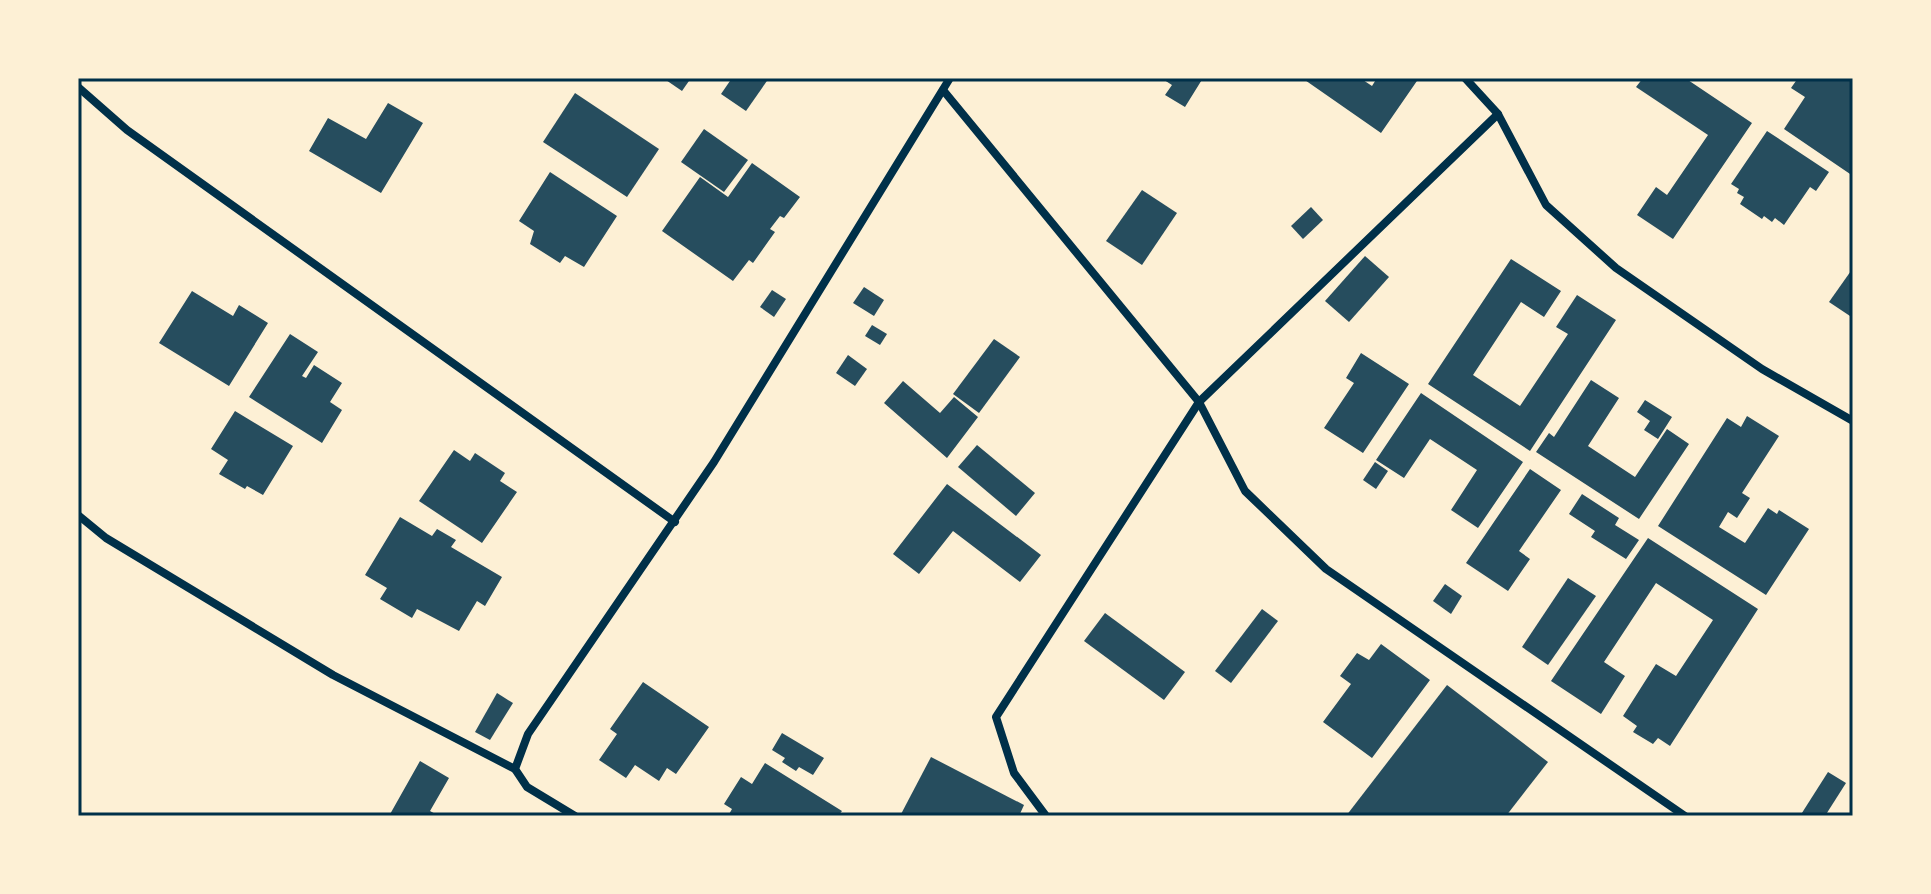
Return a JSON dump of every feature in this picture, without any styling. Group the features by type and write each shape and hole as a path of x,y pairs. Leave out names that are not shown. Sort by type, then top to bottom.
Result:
{"street":[{"path":"515,769 528,734 675,522 950,78"},
{"path":"1465,78 1498,114 1546,205 1616,268 1762,369 1853,421"},
{"path":"78,87 139,139 675,522"},
{"path":"943,90 1199,402 1245,491 1326,569 1685,816"},
{"path":"1046,816 1014,773 996,717 1199,402 1498,114"},
{"path":"78,515 106,538 333,675 515,769 527,787 575,816"}],"building":[{"path":"663,78 691,78 682,91"},
{"path":"732,78 769,78 746,111 721,94"},
{"path":"1161,78 1203,78 1185,107 1165,95 1172,85"},
{"path":"1302,78 1360,78 1372,86 1377,78 1419,78 1381,133"},
{"path":"1643,78 1685,78 1752,123 1673,239 1637,215 1656,187 1667,195 1708,135 1636,87"},
{"path":"1798,78 1853,78 1853,176 1784,129 1805,97 1791,88"},
{"path":"575,93 659,149 627,197 543,142"},
{"path":"388,103 423,123 381,193 309,151 328,118 366,139"},
{"path":"704,129 748,160 724,192 681,162"},
{"path":"1767,131 1829,172 1816,191 1810,187 1784,225 1775,218 1772,222 1764,216 1762,219 1740,204 1744,197 1731,184"},
{"path":"752,163 800,197 784,218 780,216 770,229 775,232 753,263 749,260 733,281 662,231 700,177 728,197"},
{"path":"550,172 617,216 584,267 565,256 560,263 530,244 534,231 519,221"},
{"path":"1142,190 1177,213 1142,265 1106,241"},
{"path":"1311,207 1323,220 1303,239 1291,226"},
{"path":"1365,256 1389,277 1349,322 1325,301"},
{"path":"1511,259 1561,291 1544,317 1521,302 1473,375 1520,406 1568,334 1556,327 1577,295 1616,320 1530,451 1428,384"},
{"path":"1853,268 1853,318 1829,302"},
{"path":"864,287 884,300 874,316 853,303"},
{"path":"772,290 786,299 774,317 760,307"},
{"path":"192,291 233,316 239,305 268,323 229,386 159,343"},
{"path":"872,325 887,334 880,345 865,336"},
{"path":"290,334 318,352 302,376 306,378 314,365 342,383 330,402 342,410 322,443 249,397"},
{"path":"994,339 1020,357 979,413 953,394"},
{"path":"1361,353 1409,384 1363,453 1324,428 1354,383 1346,378"},
{"path":"848,355 867,369 855,386 836,373"},
{"path":"1591,380 1619,398 1588,446 1635,477 1667,429 1689,444 1639,519 1536,452 1549,433 1554,437"},
{"path":"903,381 940,413 954,397 978,417 947,458 884,403"},
{"path":"1421,393 1523,462 1478,528 1451,510 1477,470 1430,439 1404,478 1376,460"},
{"path":"1645,400 1672,417 1658,439 1644,430 1650,421 1637,412"},
{"path":"235,411 293,446 263,495 219,474 228,460 211,449"},
{"path":"1747,416 1779,436 1742,493 1750,498 1737,518 1728,512 1719,527 1745,543 1768,508 1777,514 1779,510 1809,529 1766,595 1658,526 1727,418 1741,427"},
{"path":"977,445 1035,493 1016,516 958,467"},
{"path":"454,450 470,461 475,453 505,473 500,481 517,492 482,543 419,501"},
{"path":"1375,462 1388,471 1376,489 1363,480"},
{"path":"1530,469 1561,490 1519,551 1530,559 1508,591 1466,563"},
{"path":"947,484 1041,555 1020,582 953,531 919,574 893,554"},
{"path":"1582,494 1619,518 1615,525 1639,540 1626,559 1591,537 1595,531 1569,514"},
{"path":"400,517 432,536 437,529 456,540 451,547 502,577 485,606 477,601 459,631 417,609 412,618 380,599 387,588 365,575"},
{"path":"1648,538 1758,609 1670,746 1658,738 1653,744 1633,732 1637,726 1623,716 1656,664 1676,676 1713,620 1656,583 1604,662 1625,676 1601,714 1551,681"},
{"path":"1568,578 1596,596 1548,665 1522,647"},
{"path":"1445,584 1462,596 1451,614 1433,601"},
{"path":"1262,609 1278,621 1231,683 1215,671"},
{"path":"1105,613 1185,672 1164,700 1084,641"},
{"path":"1381,644 1430,680 1372,758 1323,722 1351,684 1340,676 1357,653 1369,660"},
{"path":"643,682 709,727 676,774 667,768 659,781 635,765 626,778 599,760 617,734 610,729"},
{"path":"1447,685 1548,762 1506,816 1346,816"},
{"path":"497,693 513,703 490,740 475,732"},
{"path":"782,733 824,758 813,775 799,767 796,771 782,762 785,758 772,750"},
{"path":"931,757 1024,805 1019,816 900,816"},
{"path":"420,761 449,778 430,811 439,816 389,816"},
{"path":"765,763 842,811 838,816 728,816 732,809 724,804 741,777 752,784"},
{"path":"1828,772 1846,783 1825,816 1800,816"}]}
